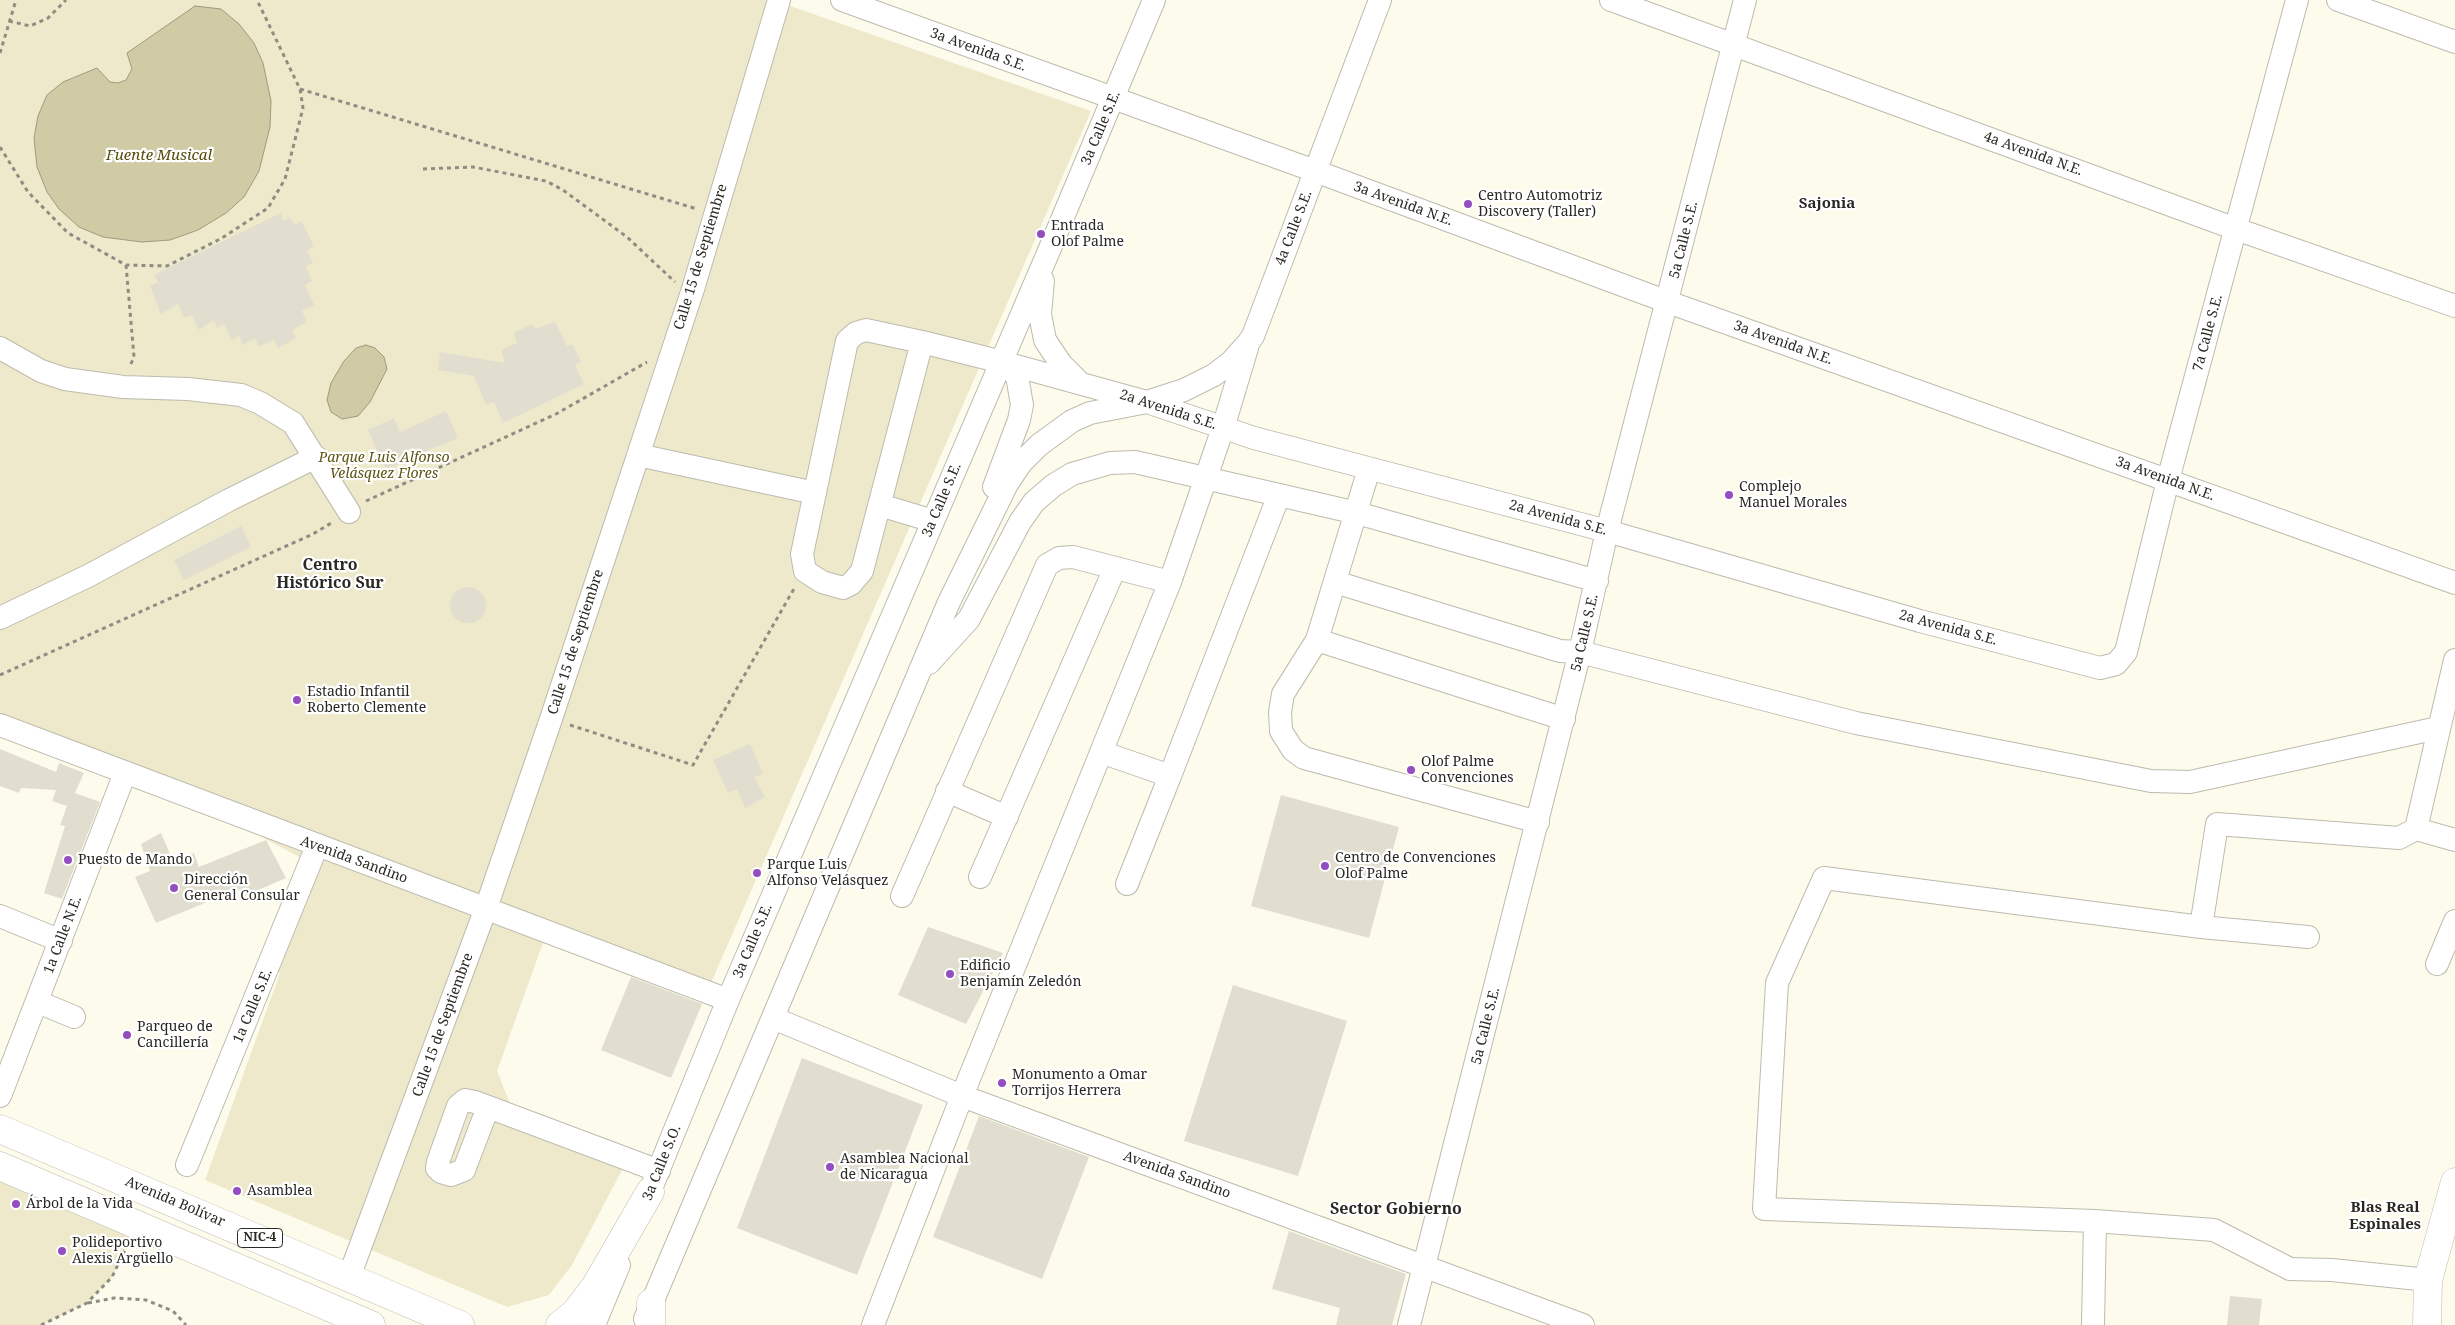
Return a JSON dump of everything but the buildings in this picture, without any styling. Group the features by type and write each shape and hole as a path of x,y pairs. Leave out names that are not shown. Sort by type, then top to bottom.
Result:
{"main road":[{"name":"Avenida Bolívar","path":"0,1129 460,1325"},
{"name":"NIC-4","path":"0,1166 371,1325"},
{"path":"560,1325 575,1313 595,1287 654,1181"},
{"path":"2428,1325 2428,1280 2455,1182"}],"street":[{"name":"Calle 15 de Septiembre","path":"349,1277 486,908 551,719 693,289 779,0"},
{"name":"3a Avenida S.E.","path":"842,0 1114,99"},
{"name":"3a Calle S.E.","path":"718,996 933,521 1114,99 1154,0"},
{"name":"4a Calle S.E.","path":"1146,402 1184,390 1214,375 1231,362 1254,336 1380,0"},
{"name":"4a Avenida N.E.","path":"1611,0 2236,229 2455,306"},
{"name":"5a Calle S.E.","path":"1409,1325 1426,1266 1564,719 1607,531 1745,0"},
{"name":"7a Calle S.E.","path":"2116,664 2126,652 2168,480 2297,0"},
{"path":"2338,0 2455,42"},
{"name":"3a Avenida N.E.","path":"1114,99 1315,171 1668,302 2455,583"},
{"path":"1048,253 1040,306 1043,334 1056,358 1082,384"},
{"name":"2a Avenida S.E.","path":"805,571 802,554 847,341 856,333 866,330 1002,362 1082,384 1146,402 1254,438 1607,531 1920,621 2100,668 2116,664"},
{"path":"805,571 822,582 842,588 851,584 862,571 922,342"},
{"path":"873,1325 962,1096 1170,582 1223,428 1248,343"},
{"path":"0,348 41,371 65,379 123,388 188,389 240,395 260,403 293,423 349,512"},
{"path":"648,1318 949,602 1019,420 1022,405 1020,385 1013,371 1002,362"},
{"path":"949,602 1007,484 1021,463 1039,444 1072,421 1090,413 1146,402"},
{"path":"638,455 814,493"},
{"path":"0,618 88,576 229,500 316,457"},
{"path":"917,677 969,619 1020,522 1034,502 1054,485 1072,474 1110,464 1135,462 1357,513 1597,581"},
{"path":"1369,468 1357,513 1317,640 1284,694 1280,712 1281,731 1293,750 1304,758 1538,822"},
{"path":"1128,884 1279,495"},
{"path":"880,505 933,521"},
{"path":"902,896 1048,565 1058,558 1073,557 1170,582"},
{"path":"980,877 1115,568"},
{"path":"1335,582 1560,651 1580,652 1856,731 2151,781 2190,782 2438,728"},
{"path":"1317,640 1564,719"},
{"path":"2416,829 2455,660"},
{"name":"Avenida Sandino","path":"0,725 718,996"},
{"path":"1101,752 1170,776"},
{"name":"1a Calle N.E.","path":"0,1096 38,1002 125,773"},
{"path":"947,791 1007,816"},
{"path":"2201,927 2217,824 2399,838 2416,829 2455,840"},
{"name":"1a Calle S.E.","path":"187,1165 317,846"},
{"path":"2308,938 2201,927 1824,878 1777,983 1764,1209 2095,1222 2214,1230 2290,1269 2332,1270 2428,1280"},
{"path":"0,916 61,941"},
{"path":"2437,964 2455,921"},
{"name":"3a Calle S.O.","path":"594,1325 654,1181 718,996"},
{"path":"38,1002 74,1017"},
{"name":"Avenida Sandino","path":"773,1018 962,1096 1583,1325"},
{"path":"488,1108 654,1181"},
{"path":"2093,1325 2095,1222"}],"path":[{"path":"0,53 16,0"},
{"path":"9,21 30,26 48,18 66,0"},
{"path":"0,147 28,192 68,233 126,265 168,266 222,238 268,208 285,179 303,108 300,89 257,0"},
{"path":"300,89 715,214"},
{"path":"423,169 473,167 546,181 563,190 619,231 674,282 693,289"},
{"path":"123,388 134,356 126,265"},
{"path":"551,719 693,765 805,571"},
{"path":"88,1303 112,1277 137,1224"},
{"path":"41,1325 88,1303 114,1298 146,1300 173,1311 186,1325"}],"green space":[{"name":"Parque Luis Alfonso Velásquez Flores","path":"0,0 773,0 1091,111 704,999 544,940 497,1071 514,1113 630,1155 572,1265 549,1295 507,1307 205,1180 280,973 273,970 318,867 127,765 0,728"},
{"name":"Polideportivo Alexis Argüello","path":"0,1166 137,1225 112,1277 87,1303 41,1325 0,1325"}],"water":[{"name":"Fuente Musical","path":"195,6 221,9 239,24 254,43 263,63 271,101 270,127 259,171 244,197 226,213 198,230 170,240 142,242 103,237 79,227 59,209 47,192 37,167 34,138 38,116 47,95 63,82 97,68 110,82 118,83 126,80 132,69 127,53"},
{"path":"366,345 375,348 384,357 387,369 370,402 358,416 342,419 331,412 327,400 331,383 344,361 356,348"}],"place":[{"name":"Centro Automotriz Discovery (Taller)","path":"1468,204"},
{"name":"Entrada Olof Palme","path":"1041,234"},
{"name":"Complejo Manuel Morales","path":"1729,495"},
{"name":"Estadio Infantil Roberto Clemente","path":"297,700"},
{"name":"Olof Palme Convenciones","path":"1411,770"},
{"name":"Puesto de Mando","path":"68,860"},
{"name":"Centro de Convenciones Olof Palme","path":"1325,866"},
{"name":"Parque Luis Alfonso Velásquez","path":"757,873"},
{"name":"Dirección General Consular","path":"174,888"},
{"name":"Edificio Benjamín Zeledón","path":"950,974"},
{"name":"Parqueo de Cancillería","path":"127,1035"},
{"name":"Monumento a Omar Torrijos Herrera","path":"1002,1083"},
{"name":"Asamblea Nacional de Nicaragua","path":"830,1167"},
{"name":"Asamblea","path":"237,1191"},
{"name":"Árbol de la Vida","path":"16,1204"},
{"name":"Polideportivo Alexis Argüello","path":"62,1251"}],"district":[{"name":"Sajonia","path":"1827,204"},
{"name":"Centro Histórico Sur","path":"330,574"},
{"name":"Sector Gobierno","path":"1396,1209"},
{"name":"Blas Real Espinales","path":"2385,1216"}]}
